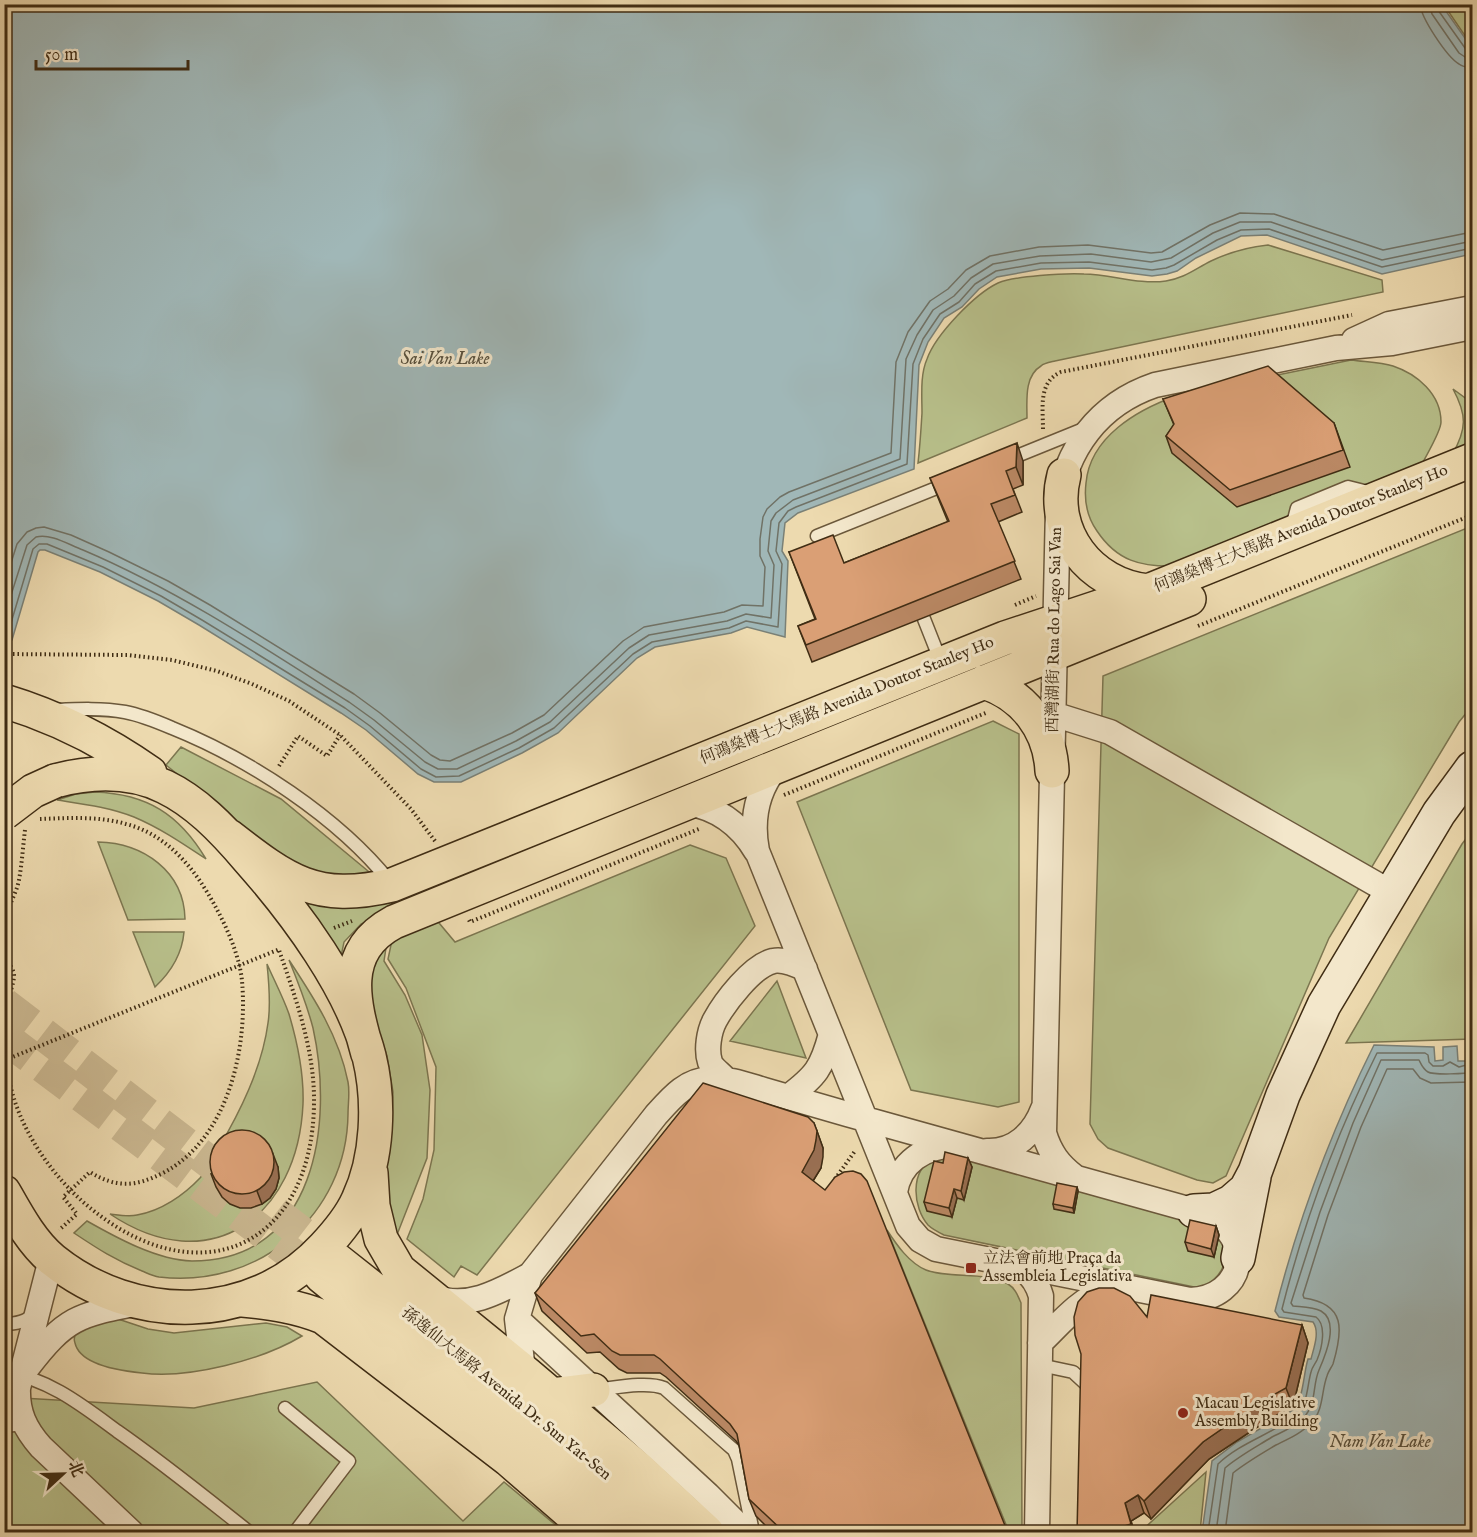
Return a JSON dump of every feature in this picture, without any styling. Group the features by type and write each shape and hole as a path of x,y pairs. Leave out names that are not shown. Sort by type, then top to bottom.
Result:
{"main road":[{"name":"何鴻燊博士大馬路 Avenida Doutor Stanley Ho","path":"229,836 271,868 304,885 335,892 352,893 392,885 1005,638 1148,591 1473,460"},
{"path":"1064,475 1060,496 1062,512 1067,533 1078,553 1105,578 1126,587 1148,591"},
{"name":"何鴻燊博士大馬路 Avenida Doutor Stanley Ho","path":"368,1054 357,1007 355,989 357,961 362,949 379,930 394,922 1473,484"},
{"path":"984,682 1001,688 1031,713 1044,733 1051,755 1052,771"},
{"path":"4,1192 30,1234 51,1259 78,1278 105,1292 140,1303 170,1308 190,1308 239,1299 265,1290 288,1278 311,1261 343,1225 358,1203 371,1159 374,1134 374,1088 368,1054 356,1019 343,993 309,938 270,883 229,836 192,802 131,760 91,737 20,706"},
{"path":"22,817 33,791 78,774 102,772 126,774 171,789"},
{"path":"371,1159 373,1206 381,1239 399,1270 639,1468 707,1533"},
{"name":"孫逸仙大馬路 Avenida Dr. Sun Yat-Sen","path":"632,1533 329,1268 605,1472 673,1533"},
{"path":"239,1299 279,1303 301,1308 323,1317 509,1460 592,1533"},
{"path":"552,1395 593,1390"}],"street":[{"name":"西灣湖街 Rua do Lago Sai Van","path":"1336,348 1389,324 1473,308"},
{"name":"西灣湖街 Rua do Lago Sai Van","path":"1077,1178 1062,1167 1050,1152 1044,1133 1058,507 1064,475 1077,445 1090,427 1115,404 1155,385 1336,348 1392,343 1473,327"},
{"path":"1053,714 1110,732 1390,892"},
{"path":"776,767 764,786 757,806 754,836 760,858 909,1226 920,1240 936,1249 1190,1300 1203,1299 1217,1294 1228,1285 1236,1272 1255,1172"},
{"path":"1194,1211 1214,1210 1231,1202 1246,1190 1255,1172 1283,1095 1324,1005 1439,813 1473,768"},
{"path":"687,803 710,809 726,818 747,837 760,858"},
{"path":"725,1079 710,1063 708,1043 714,1022 750,974 764,964 776,960 804,969"},
{"path":"788,1097 810,1081 824,1060 831,1034"},
{"path":"429,1296 447,1302 464,1302 485,1297 530,1275 594,1205 656,1114 676,1093 692,1082 709,1079 725,1079 788,1097 868,1125 964,1146 1194,1211 1219,1220 1229,1230 1236,1244 1238,1258"},
{"name":"西灣湖街 Rua do Lago Sai Van","path":"964,1146 991,1151 1009,1147 1028,1136 1038,1122 1045,1104"},
{"path":"895,1192 897,1182 906,1165 920,1153 938,1146 964,1146"},
{"path":"51,1259 36,1314 13,1373 18,1388 13,1414 41,1447 131,1533"},
{"path":"1008,1264 1020,1267 1030,1275 1038,1284 1041,1296 1037,1533"},
{"path":"527,1374 522,1362 517,1319 530,1275"},
{"path":"1041,1311 1052,1289 1074,1279 1087,1279"},
{"path":"1040,1354 1075,1309 1093,1296 1118,1286"},
{"path":"13,1373 63,1327 81,1317 140,1303"},
{"path":"517,1319 708,1495 745,1533"}],"lane":[{"path":"998,464 1090,427"},
{"path":"817,536 966,476"},
{"path":"924,619 942,663"},
{"path":"20,706 88,708 126,712 206,742 270,779 336,828 378,868 392,885"},
{"path":"4,1324 25,1322 36,1314"},
{"path":"1040,1354 1073,1372 1086,1384"},
{"path":"13,1373 64,1393 151,1455 249,1533"},
{"path":"593,1390 647,1384 664,1388 727,1444 738,1460 753,1533"},
{"path":"285,1408 349,1461 295,1533"}],"path":[{"path":"1466,4 1473,14"},
{"path":"1197,627 1473,515"},
{"path":"4,654 127,656 172,660 217,671 252,684 289,701 340,735 411,809 433,838"},
{"path":"757,806 1018,700"},
{"path":"270,779 298,736 327,756 340,735"},
{"path":"69,1221 77,1214 63,1197 71,1190 90,1172 106,1182 137,1183 154,1178 170,1169 201,1141 229,1087 240,1044 243,1001 240,965 224,925 207,892 188,864 170,847 149,833 126,824 88,819 22,817 19,882 9,904 5,925 5,945 14,975 6,1019 5,1060 12,1092 26,1131 71,1190 100,1216 125,1233 184,1253 230,1249 251,1240 275,1221 291,1197 303,1172 312,1135 314,1103 312,1068 305,1035 298,1005 279,950"},
{"path":"470,922 726,818"},
{"path":"5,1060 309,938"},
{"path":"833,1182 868,1125"}],"green space":[{"path":"1444,5 1472,5 1472,46"},
{"path":"1268,245 1382,280 1383,292 1046,363 1036,370 1029,382 1027,418 918,463 922,379 927,359 947,327 968,305 989,288 1016,278 1065,274 1094,274 1145,282 1173,280 1232,253"},
{"path":"1351,360 1393,366 1411,374 1432,394 1440,412 1441,422 1436,438 1420,468 1175,566 1151,565 1122,556 1097,531 1091,520 1085,496 1089,467 1096,452 1106,439 1131,418 1161,402 1195,390"},
{"path":"1453,389 1472,403 1472,447 1452,455 1463,430 1463,414"},
{"path":"1472,526 1472,706 1459,722 1329,938 1226,1176 1213,1183 1197,1180 1108,1148 1098,1139 1090,1124 1103,676"},
{"path":"1025,640 1041,642 361,924 344,942 339,966 300,900 322,905"},
{"path":"993,721 1019,734 1019,1102 998,1107 911,1090 797,802"},
{"path":"181,747 281,799 374,876 320,878 270,849 166,765"},
{"path":"95,792 130,797 160,809 185,830 206,859 162,831 134,817 106,808 57,800 76,794"},
{"path":"1472,831 1472,1039 1346,1043 1462,844"},
{"path":"98,842 130,848 158,863 177,887 183,902 185,919 128,920"},
{"path":"690,845 726,858 755,926 477,1275 461,1266 454,1277 407,1239 423,1199 434,1150 436,1067 406,988 388,959 395,926 429,911 455,942"},
{"path":"133,932 184,932 175,963 155,987"},
{"path":"388,935 384,961 405,995 422,1035 430,1090 427,1158 393,1245 384,1203 386,1160 392,1132 393,1092 387,1056 367,997 377,946"},
{"path":"289,960 332,1033 349,1086 344,1150 332,1184 314,1213 291,1238 262,1257 231,1271 196,1278 152,1275 115,1258 74,1233 87,1221 124,1241 151,1252 165,1257 192,1261 234,1255 266,1238 290,1212 307,1180 317,1143 320,1104 319,1065 313,1028"},
{"path":"267,964 289,1014 301,1070 303,1104 297,1144 285,1178 266,1206 242,1226 214,1238 182,1241 147,1233 110,1214 134,1216 163,1206 187,1190 207,1168 242,1105 261,1056 269,1016"},
{"path":"777,981 806,1058 730,1041"},
{"name":"立法會前地 Praça da Assembleia Legislativa","path":"958,1155 1209,1227 1221,1240 1225,1257 1224,1265 1215,1279 1199,1288 944,1235 930,1226 923,1218 917,1200 917,1180 926,1164 934,1159"},
{"path":"887,1230 904,1253 920,1267 935,1273 999,1280 1010,1286 1019,1298 1021,1303 1022,1532 1009,1532"},
{"path":"118,1319 148,1329 174,1333 266,1323 287,1327 302,1336 267,1353 225,1366 181,1373 142,1373 103,1366 78,1351 74,1339 78,1330 91,1324"},
{"path":"317,1382 463,1521 504,1482 564,1532 5,1532 5,1397 194,1408"},
{"path":"1206,1472 1200,1532 1140,1532"}],"water":[{"name":"Sai Van Lake","path":"1441,4 1472,48 1472,254 1382,274 1267,235 1241,236 1196,258 1177,271 1167,274 1152,276 1089,268 1041,269 997,277 979,289 962,307 944,318 928,342 919,365 914,469 798,513 785,523 782,551 788,561 785,637 747,627 731,633 655,647 637,658 558,733 461,782 434,782 418,774 366,730 199,625 158,601 100,572 45,550 38,552 12,640 5,640 5,5"},
{"name":"Nam Van Lake","path":"1374,1045 1434,1047 1435,1061 1443,1060 1443,1047 1457,1046 1458,1061 1466,1061 1466,1045 1472,1045 1472,1532 1202,1532 1212,1461 1237,1442 1293,1410 1297,1405 1308,1359 1311,1359 1315,1345 1315,1326 1313,1322 1279,1317 1275,1311 1294,1243 1317,1175"}],"building":[{"path":"1268,366 1334,423 1343,450 1230,490 1166,436 1174,424 1163,399"},
{"path":"1017,443 1016,467 1006,471 1015,495 991,504 1015,561 806,645 798,626 816,619 789,552 833,535 844,563 949,521 930,478"},
{"path":"703,1083 808,1117 814,1123 817,1131 814,1150 802,1172 825,1190 835,1177 844,1172 853,1171 861,1174 867,1181 1008,1533 785,1533 749,1499 737,1434 730,1424 660,1359 654,1355 620,1355 612,1351 594,1334 581,1336 535,1293"},
{"path":"236,1130 248,1130 265,1139 272,1150 274,1162 272,1174 265,1185 248,1194 236,1194 224,1189 215,1180 210,1168 210,1156 215,1144 224,1135"},
{"path":"945,1152 968,1158 961,1191 954,1189 949,1208 924,1202 934,1161 943,1163"},
{"path":"1057,1183 1077,1187 1073,1208 1053,1204"},
{"path":"1190,1220 1216,1226 1211,1249 1185,1242"},
{"name":"Macau Legislative Assembly Building","path":"1099,1288 1114,1288 1130,1296 1147,1317 1151,1295 1302,1325 1286,1388 1261,1402 1203,1442 1144,1501 1138,1495 1125,1503 1131,1524 1101,1533 1077,1533 1081,1354 1075,1335 1074,1317 1078,1302 1087,1292"}],"tunnel":[{"path":"4,1004 337,1260"},
{"path":"4,1037 321,1276"}],"place":[{"name":"立法會前地 Praça da Assembleia Legislativa","path":"971,1268"},
{"name":"Macau Legislative Assembly Building","path":"1183,1413"}]}
